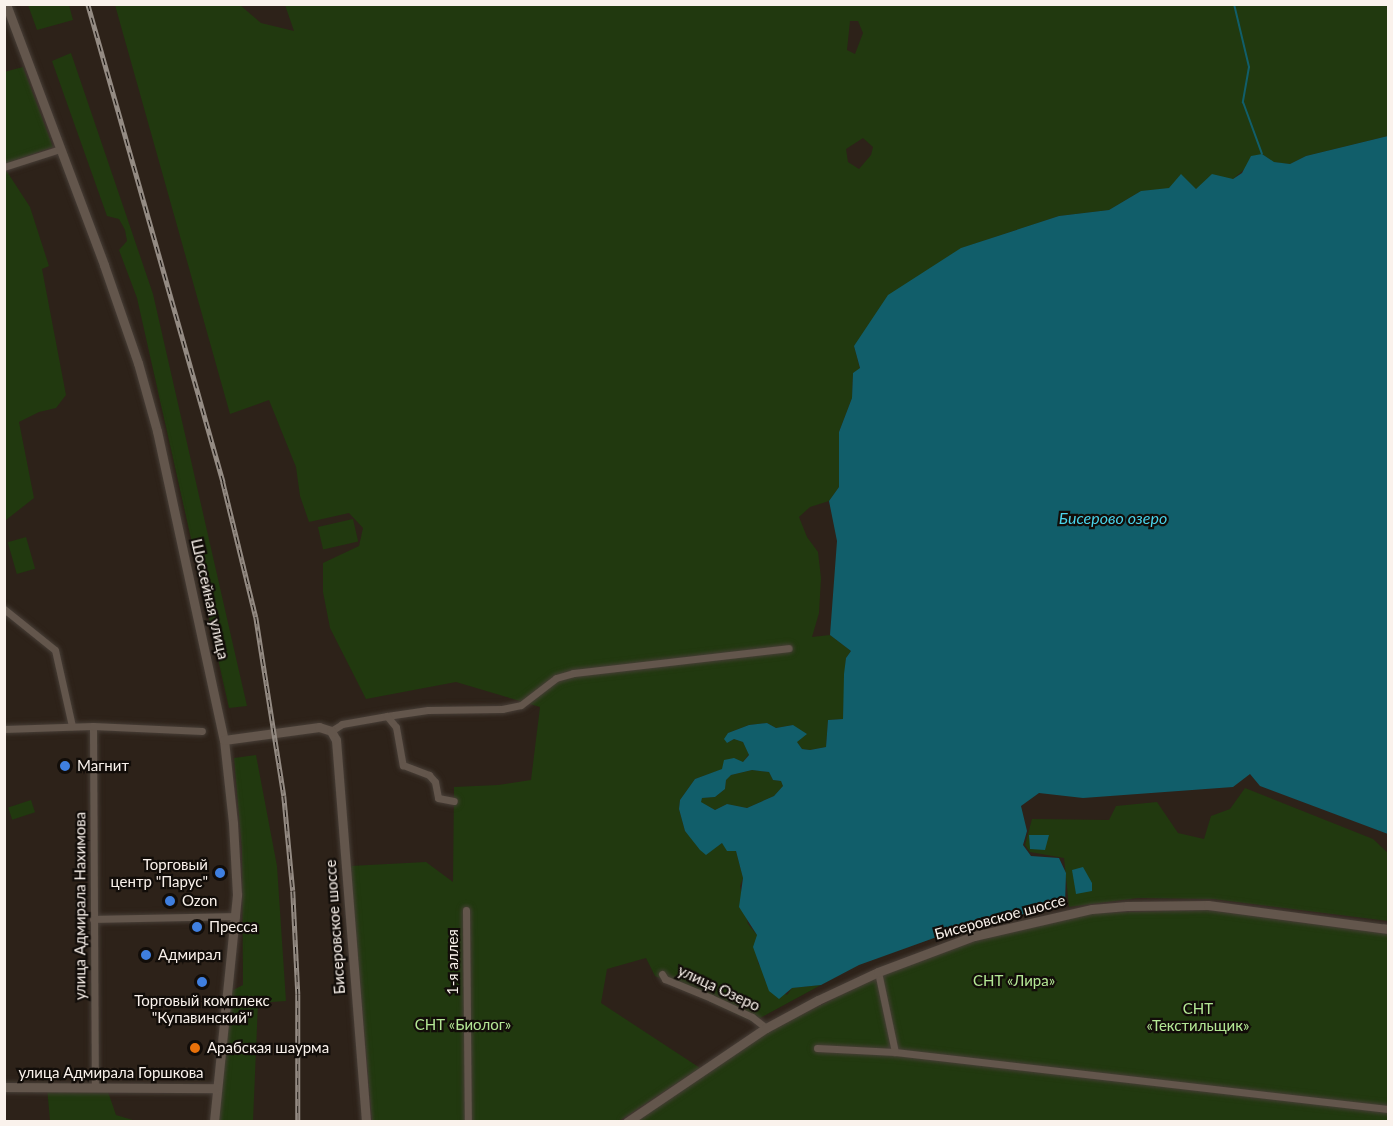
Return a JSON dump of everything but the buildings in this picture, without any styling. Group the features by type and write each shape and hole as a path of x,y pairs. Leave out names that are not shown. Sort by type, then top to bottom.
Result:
{"main road":[{"name":"Шоссейная улица","path":"6,4 108,274 147,395 224,740 233,823 236,916 214,1122"},
{"path":"224,740 319,727 331,731"},
{"name":"Бисеровское шоссе","path":"331,731 337,748 366,1122"},
{"name":"Бисеровское шоссе","path":"627,1122 766,1028 878,972 974,936 1092,909 1208,905 1389,929"},
{"name":"улица Адмирала Горшкова","path":"4,1087 217,1088"}],"street":[{"path":"4,167 60,149"},
{"path":"4,609 55,650 72,726"},
{"path":"331,731 342,724 428,710 513,707 521,705 556,678 573,673 789,648"},
{"path":"387,716 396,727 403,765 429,775 435,782 438,798 454,801"},
{"path":"4,729 93,726 202,731"},
{"name":"улица Адмирала Нахимова","path":"93,726 95,1086"},
{"name":"1-я аллея","path":"466,910 468,1122"},
{"path":"93,919 236,916"},
{"path":"878,972 895,1052"},
{"name":"улица Озеро","path":"662,974 664,979 721,1003 766,1028"},
{"path":"817,1048 895,1052 1389,1109"}],"green space":[{"path":"28,5 69,5 73,20 37,30"},
{"name":"СНТ «Биолог»","path":"115,5 240,5 261,23 294,31 285,5 1388,5 1388,136 1306,156 1290,164 1273,162 1262,154 1233,179 1196,189 1141,191 1109,210 1059,216 962,248 854,346 860,369 853,373 852,398 839,432 839,487 829,501 810,507 799,517 807,537 818,552 821,578 819,613 812,637 830,635 851,651 846,658 843,719 828,720 826,747 810,750 802,749 797,742 793,725 776,728 767,723 749,725 728,733 727,743 734,739 743,742 749,754 743,762 695,779 680,800 679,809 685,831 706,854 722,843 736,851 743,878 740,886 748,924 757,935 758,963 763,970 765,981 787,995 792,988 821,985 753,1022 655,976 646,958 607,969 601,1003 700,1068 619,1121 372,1121 350,866 426,862 453,882 454,787 498,785 531,780 540,707 456,682 366,699 330,628 323,592 323,563 359,546 363,528 349,513 309,522 300,496 296,467 269,400 230,414","holes":["850,21 858,21 863,33 855,54 847,50","863,138 873,147 871,155 859,169 848,162 846,149"]},
{"path":"71,53 153,294 247,706 229,708 137,298 119,250 127,241 125,230 119,219 107,216 52,61"},
{"path":"23,67 53,147 4,164 4,72"},
{"path":"4,167 30,207 49,266 42,269 66,395 56,408 39,412 19,422 34,498 6,520"},
{"path":"353,519 358,541 323,550 318,527"},
{"path":"26,537 35,569 17,574 8,542"},
{"path":"256,755 277,866 286,1001 258,1003 253,1121 214,1122 229,992 243,985 242,850 234,758"},
{"path":"752,770 769,772 773,780 781,781 783,786 774,796 747,808 727,804 715,810 700,802 702,798 715,797 725,789 726,780 731,775"},
{"path":"1245,788 1373,839 1388,853 1388,921 1213,899 1138,898 1069,907 1064,858 1030,852 1025,845 1032,819 1109,820 1116,806 1157,802 1178,833 1204,839 1211,816 1230,809"},
{"path":"31,800 35,812 12,820 8,807"},
{"name":"СНТ «Текстильщик»","path":"1208,910 1388,934 1388,1121 635,1122 769,1031 879,976 975,941 1092,913"},
{"path":"106,1086 116,1115 136,1121 50,1121 47,1087"}],"water":[{"name":"Бисерово озеро","path":"1388,136 1388,834 1260,786 1250,774 1233,787 1083,798 1039,793 1021,806 1027,831 1023,845 1031,856 1059,858 1066,873 1065,903 934,938 859,965 821,985 792,988 779,999 769,991 753,947 757,935 739,907 743,878 736,851 727,851 722,843 706,855 700,850 685,831 679,809 680,800 695,779 722,769 724,760 734,758 743,762 749,755 743,742 734,739 727,743 724,739 728,733 749,725 767,723 776,728 793,725 807,734 797,742 802,749 810,750 826,747 828,720 843,719 844,674 846,658 851,651 830,635 837,541 829,501 839,487 839,432 852,398 853,373 860,368 854,346 888,295 961,248 1059,216 1109,210 1141,191 1169,188 1181,174 1196,189 1212,174 1233,179 1242,173 1251,156 1262,154 1274,162 1290,164 1306,156","holes":["752,770 769,772 773,780 781,781 783,786 774,796 747,808 727,804 715,810 701,802 702,798 715,797 725,789 726,780 731,775"]},
{"path":"1029,835 1049,835 1045,850 1030,849"},
{"path":"1083,867 1092,883 1092,891 1076,894 1072,870"}],"waterway":[{"path":"1234,4 1249,67 1243,102 1262,154"}],"railway":[{"path":"88,4 223,482 256,617 284,796 293,891 298,994 298,1122"}],"place":[{"name":"Магнит","path":"65,766"},
{"name":"Торговый центр \"Парус\"","path":"220,873"},
{"name":"Ozon","path":"170,901"},
{"name":"Пресса","path":"197,927"},
{"name":"Адмирал","path":"146,955"},
{"name":"Торговый комплекс \"Купавинский\"","path":"202,982"},
{"name":"Арабская шаурма","path":"195,1048"}],"park label":[{"name":"СНТ «Лира»","path":"1014,981"}]}
